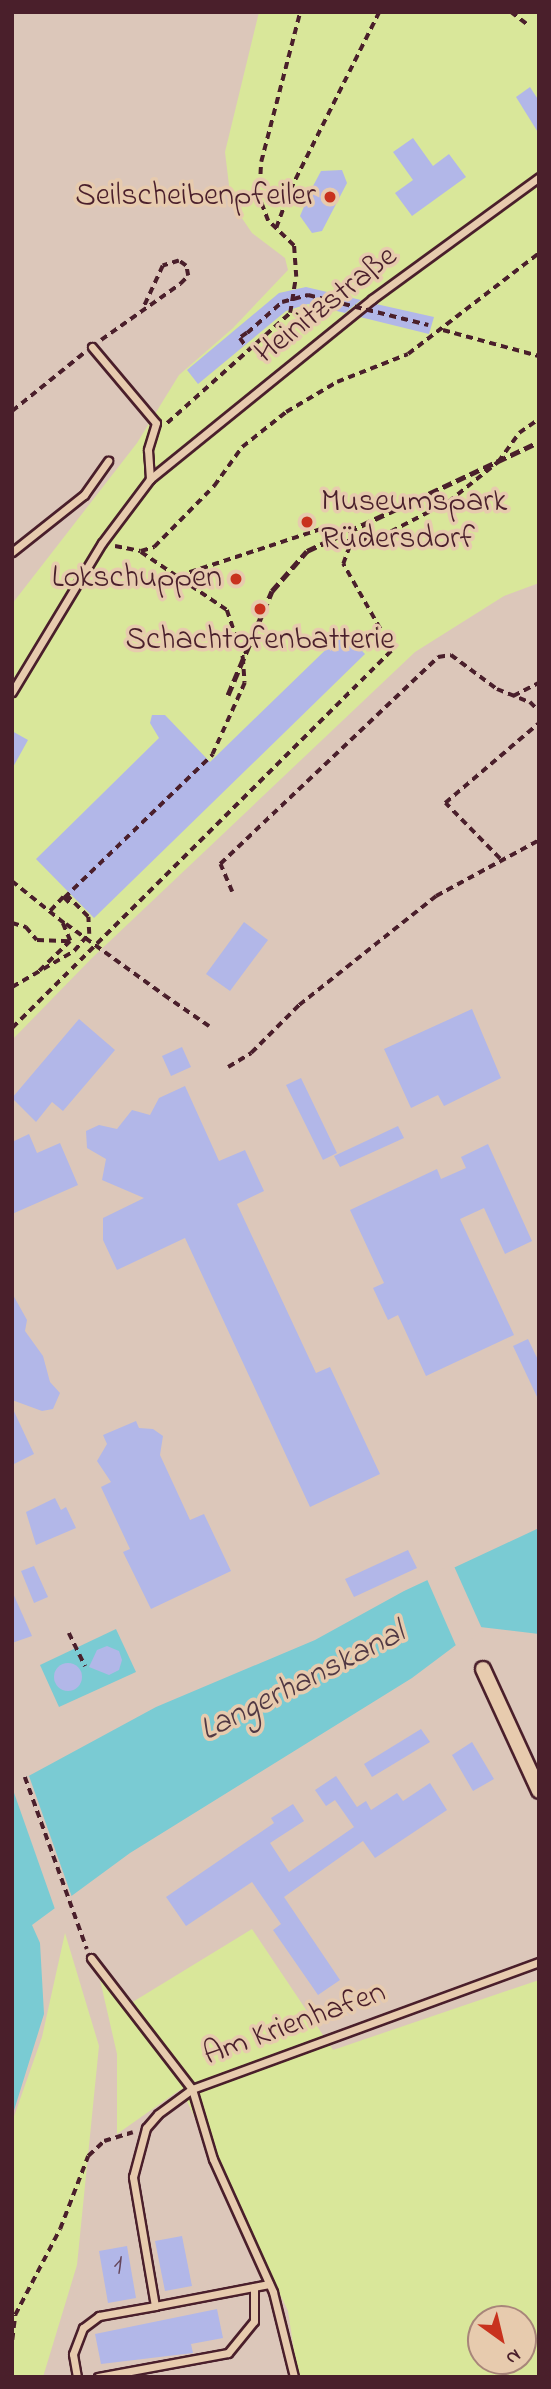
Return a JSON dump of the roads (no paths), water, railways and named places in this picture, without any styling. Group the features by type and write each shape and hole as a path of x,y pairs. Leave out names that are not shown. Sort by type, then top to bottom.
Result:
{"street":[{"path":"483,1669 539,1791"}],"lane":[{"name":"Heinitzstraße","path":"12,692 102,543 150,479 372,299 539,177"},
{"path":"92,347 156,423 148,450 150,479"},
{"path":"12,552 84,495 108,461"},
{"path":"91,1958 192,2089 213,2159 269,2284 294,2377"},
{"name":"Am Krienhafen","path":"155,2306 135,2198 137,2154 146,2128 192,2089 539,1962"},
{"path":"77,2377 73,2372 73,2354 83,2328 99,2316 269,2284"},
{"path":"99,2377 228,2353 254,2321 254,2287"}],"water":[{"name":"Langerhanskanal","path":"539,1528 539,1634 480,1627 412,1678 130,1853 32,1925 40,1943 44,2014 12,2117 12,1785 156,1707 315,1640 404,1591"},
{"path":"116,1629 136,1672 59,1707 40,1665"}],"railway":[{"path":"228,695 272,591 307,551 539,442"}],"place":[{"name":"Seilscheibenpfeiler","path":"330,197"},
{"name":"Museumspark Rüdersdorf","path":"307,522"},
{"name":"Lokschuppen","path":"236,579"},
{"name":"Schachtofenbatterie","path":"260,609"}]}
